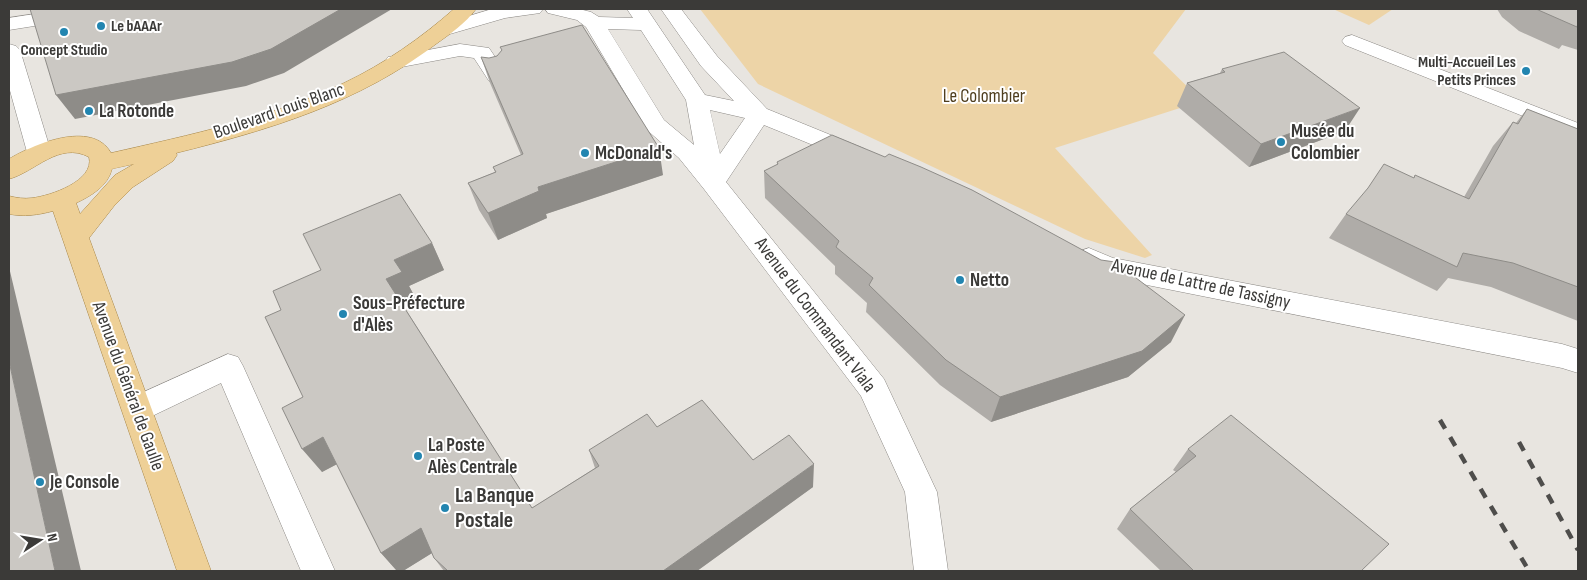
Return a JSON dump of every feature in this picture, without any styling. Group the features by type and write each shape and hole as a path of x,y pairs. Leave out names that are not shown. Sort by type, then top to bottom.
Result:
{"main road":[{"name":"Boulevard Louis Blanc","path":"102,163 255,124 337,94 396,62 443,30 466,9"},
{"path":"74,238 105,200 124,181 180,144"},
{"path":"9,171 39,152 63,146 84,146 99,152 102,163 99,173 91,182 78,192 62,200 34,208 9,205"},
{"name":"Avenue du Général de Gaulle","path":"62,200 194,571"}],"street":[{"path":"9,24 103,9"},
{"path":"443,30 503,12 534,9"},
{"path":"555,9 584,16 594,23 642,16 697,100 759,114 882,166"},
{"path":"671,9 710,61 759,114"},
{"name":"Avenue du Commandant Viala","path":"594,23 646,128 687,152 713,182 873,388 921,492 931,571"},
{"path":"1352,41 1578,131"},
{"path":"9,50 39,152"},
{"path":"396,62 460,50 481,53 497,76"},
{"name":"Avenue du Commandant Viala","path":"697,100 713,182"},
{"path":"713,182 759,114"},
{"name":"Avenue de Lattre de Tassigny","path":"1062,246 1108,266 1552,354 1578,361"},
{"path":"137,410 228,366 318,571"}],"green space":[{"name":"Le Colombier","path":"700,9 1186,9 1153,53 1200,99 1178,106 1180,108 1055,148 1152,255 1145,258 1085,239 758,84"},
{"path":"1333,9 1393,9 1369,25"}],"building":[{"path":"30,9 341,9 271,49 232,62 56,95"},
{"path":"1536,9 1578,9 1577,27"},
{"name":"McDonald's","path":"582,25 659,148 538,187 539,191 488,213 468,183 496,172 493,167 523,154 481,57 497,56 502,50 500,47"},
{"path":"1284,52 1360,108 1261,144 1187,83 1225,72 1222,69"},
{"path":"1527,109 1578,129 1578,287 1513,263 1463,253 1457,267 1346,214 1368,188 1384,164 1414,178 1415,175 1469,199 1513,122 1518,124"},
{"name":"Netto","path":"832,135 885,157 889,154 921,167 972,190 1101,260 1115,262 1185,315 1142,351 1000,397 946,360 869,285 873,278 836,247 839,241 764,171 778,164 777,162"},
{"name":"La Poste Alès Centrale","path":"400,194 432,243 394,260 402,272 386,279 532,508 599,466 589,450 647,414 657,427 702,400 753,460 789,435 814,464 663,571 448,571 434,558 421,528 381,553 323,437 302,449 282,408 303,397 265,317 281,310 273,291 321,270 303,234"},
{"path":"9,361 55,571 9,571"},
{"path":"1231,415 1389,544 1361,571 1194,571 1130,509 1196,456 1188,449"}],"railway":[{"path":"1440,420 1529,571"},
{"path":"1519,442 1578,550"}],"place":[{"name":"Le bAAAr","path":"101,26"},
{"name":"Concept Studio","path":"64,32"},
{"name":"Multi-Accueil Les Petits Princes","path":"1526,71"},
{"name":"La Rotonde","path":"89,111"},
{"name":"Musée du Colombier","path":"1281,142"},
{"name":"McDonald's","path":"585,153"},
{"name":"Netto","path":"960,280"},
{"name":"Sous-Préfecture d'Alès","path":"343,314"},
{"name":"La Poste Alès Centrale","path":"418,456"},
{"name":"Je Console","path":"40,482"},
{"name":"La Banque Postale","path":"445,508"}]}
